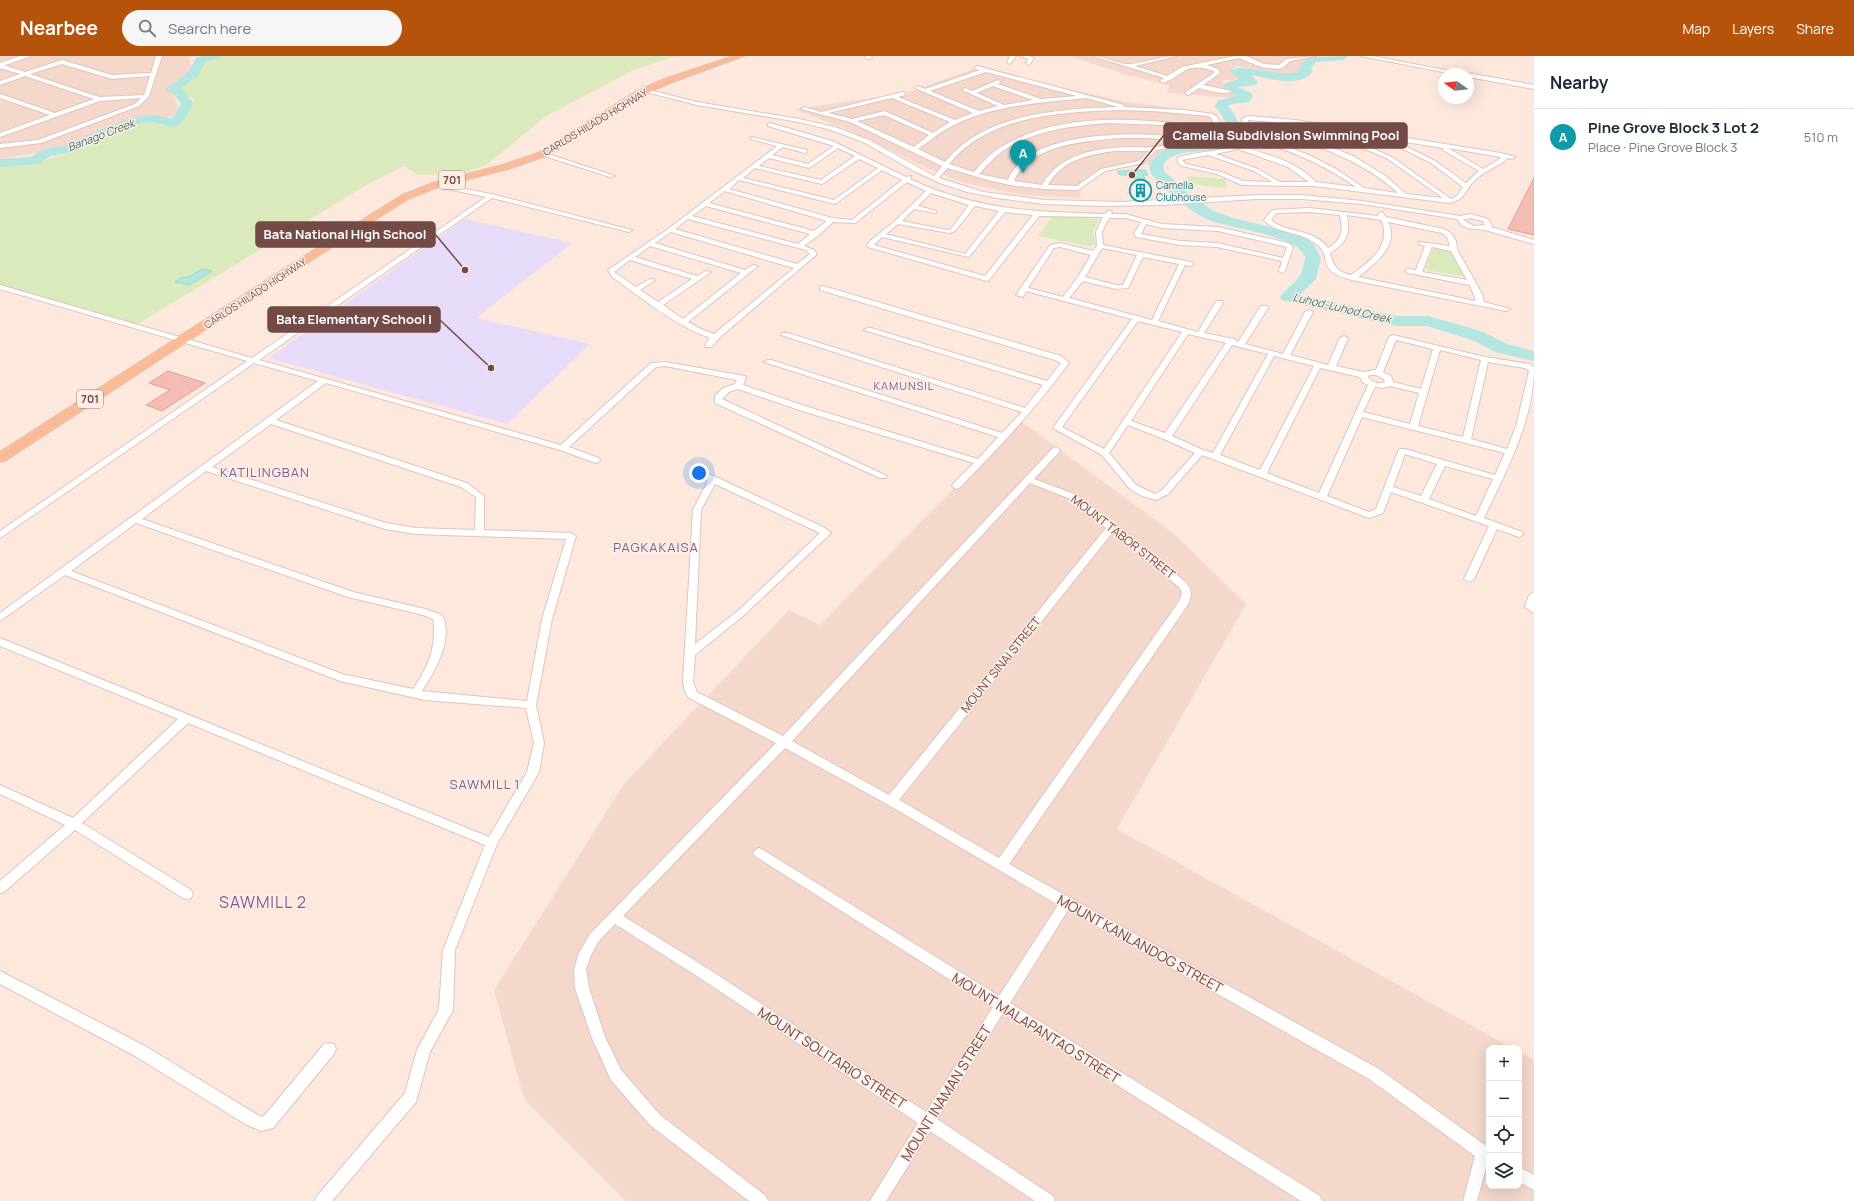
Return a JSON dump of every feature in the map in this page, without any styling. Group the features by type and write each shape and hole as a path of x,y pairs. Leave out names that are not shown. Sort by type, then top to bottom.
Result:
{"main road":[{"name":"CARLOS HILADO HIGHWAY","path":"0,458 405,197 436,185 505,167 543,154 613,109 645,91 740,56"}],"street":[{"path":"0,66 27,56"},
{"path":"0,146 39,142 133,107 140,103 146,96 159,56"},
{"path":"1010,62 1013,56"},
{"path":"1023,56 1032,59 1029,63"},
{"path":"1098,57 1107,56"},
{"path":"1128,66 1170,56"},
{"path":"1163,81 1180,70 1240,56 1263,66 1278,67 1282,66 1288,60 1313,56"},
{"path":"1364,56 1438,70"},
{"path":"1098,57 1168,78"},
{"path":"0,83 62,62 112,77 154,74"},
{"path":"1188,93 1217,73 1216,70 1202,65"},
{"path":"0,66 99,99"},
{"path":"977,68 1109,101 1127,108"},
{"path":"925,91 987,70"},
{"path":"1474,76 1534,87"},
{"path":"972,93 1012,77"},
{"path":"993,84 1041,101"},
{"path":"1199,86 1219,91 1229,91"},
{"path":"918,88 978,113"},
{"path":"965,90 1005,107"},
{"path":"645,91 714,107 799,119 830,128 852,135 877,146 917,171 976,191 1003,197 1064,204 1183,202 1218,198 1302,197 1376,203 1460,218 1467,216 1477,217 1486,220 1488,226"},
{"path":"822,113 903,94"},
{"path":"0,96 55,115"},
{"path":"0,135 99,99 146,96"},
{"path":"914,149 954,122 978,113 1041,101 1086,96"},
{"path":"894,97 954,122"},
{"path":"936,178 957,152 973,139 1011,123 1062,113 1127,108 1211,115 1215,118 1218,130 1216,138 1154,149 1109,149 1079,157 1064,164 1052,173 1044,187"},
{"path":"804,110 852,121 914,149 945,165 1010,183 1044,187 1080,188 1093,176 1103,170 1141,162 1154,149"},
{"path":"852,121 885,113 934,135"},
{"path":"1240,148 1247,142 1246,118 1276,120 1311,125 1512,157"},
{"path":"1276,120 1281,130 1321,144 1347,156 1376,172 1391,183 1402,194"},
{"path":"976,174 992,156 1003,148 1019,140 1058,127 1102,122 1127,122 1162,123 1218,130"},
{"path":"770,125 810,135 859,156 904,180 930,191 972,204 1003,210 1037,214 1107,217 1120,216 1135,218 1144,222 1173,228 1218,229 1282,243 1290,247 1282,271"},
{"path":"1311,125 1341,136 1390,158 1420,178 1450,201"},
{"path":"0,128 10,131"},
{"path":"1010,183 1016,171 1029,159 1047,150 1068,143 1106,137 1141,136 1160,136 1191,142"},
{"path":"1247,137 1270,142 1321,162 1362,188 1376,203 1388,232 1386,243 1375,260 1352,278"},
{"path":"1382,137 1432,162 1466,186"},
{"path":"753,138 804,151"},
{"path":"715,337 700,332 682,322 614,276 611,272 614,268 631,258 670,230 781,146"},
{"path":"768,156 809,166 838,146"},
{"path":"1442,147 1483,172"},
{"path":"1314,184 1310,178 1296,170 1240,148 1185,157 1179,160 1184,165 1219,173 1242,183 1277,182 1362,188 1450,201 1461,197 1466,186 1483,172 1503,160 1504,157 1501,155"},
{"path":"1208,153 1256,170 1277,182"},
{"path":"543,154 612,176"},
{"path":"753,166 822,182 859,156"},
{"path":"737,178 835,202 881,168"},
{"path":"723,189 832,220 854,222 917,171"},
{"path":"436,185 491,196 629,230"},
{"path":"930,191 882,235 872,242 870,246 987,279 1037,214"},
{"path":"0,535 491,196"},
{"path":"705,204 817,234"},
{"path":"896,222 948,232 953,230 972,204"},
{"path":"1066,300 1082,278 1100,246 1099,232 1107,217 1111,204"},
{"path":"913,207 934,212"},
{"path":"882,235 966,256 1003,210"},
{"path":"1309,210 1310,218"},
{"path":"1481,304 1478,294 1454,249 1453,241 1448,233 1444,231 1382,218 1309,210 1274,211 1267,220 1276,226 1299,232 1315,239 1327,252 1329,262 1334,271 1352,278 1481,304 1506,309"},
{"path":"1327,252 1339,244 1346,230 1343,213"},
{"path":"687,217 799,247 812,251 814,254 715,337 709,345"},
{"path":"1460,218 1460,221 1469,227 1488,226 1534,237"},
{"path":"799,247 817,234 832,220"},
{"path":"1144,222 1137,233 1138,236 1180,243 1217,245 1285,260"},
{"path":"1488,226 1534,242"},
{"path":"670,230 799,267"},
{"path":"1421,243 1454,249"},
{"path":"650,244 746,272"},
{"path":"1205,253 1207,244"},
{"path":"1096,254 1055,245 1052,246 1022,292 1066,300 1231,341 1331,368 1364,375 1367,373 1380,373 1388,378 1390,383"},
{"path":"1418,273 1429,245"},
{"path":"1100,246 1191,264"},
{"path":"1242,261 1246,252"},
{"path":"1082,278 1116,287 1126,287 1141,254"},
{"path":"631,258 696,278"},
{"path":"1154,322 1182,263"},
{"path":"682,322 755,266"},
{"path":"1408,271 1472,283"},
{"path":"658,305 696,278 708,272"},
{"path":"636,290 652,280"},
{"path":"823,288 1062,360 1065,364 1027,411 956,486"},
{"path":"1,289 563,448 596,460"},
{"path":"1200,334 1219,303"},
{"path":"1241,344 1264,308"},
{"path":"1286,356 1309,312"},
{"path":"1136,318 1057,428 1105,453 1133,487 1145,494 1156,497 1165,492 1200,452"},
{"path":"868,330 1048,384"},
{"path":"1105,453 1187,330"},
{"path":"785,335 1027,411"},
{"path":"1380,373 1393,337 1485,359 1527,366 1533,370 1520,426 1510,452 1479,520"},
{"path":"1331,368 1344,338"},
{"path":"1167,437 1231,341"},
{"path":"1413,428 1437,347"},
{"path":"1215,456 1272,353"},
{"path":"1466,441 1485,359"},
{"path":"768,362 1003,436"},
{"path":"563,448 658,364 742,378 738,386"},
{"path":"1262,475 1318,365"},
{"path":"1364,375 1365,380 1372,384 1383,386 1390,383 1423,392"},
{"path":"0,618 324,381"},
{"path":"1322,497 1372,384"},
{"path":"883,476 793,436 718,400 721,394 726,390 738,386 805,409 980,462"},
{"path":"1360,414 1510,452"},
{"path":"270,421 464,485 480,496 479,534"},
{"path":"1126,422 1167,437 1200,452 1215,456 1369,515 1380,511 1398,457 1402,451 1498,478"},
{"path":"761,1201 654,1120 616,1075 600,1038 582,988 580,969 585,953 594,938 784,742 1030,480 1056,450"},
{"path":"1424,500 1442,462"},
{"path":"205,468 385,526 416,531 571,536 547,620 531,705 539,743 534,772 492,843 449,950 446,1010 424,1050 411,1097 322,1201"},
{"path":"690,653 741,613 826,533 703,475"},
{"name":"MOUNT KANLANDOG STREET","path":"713,480 697,510 688,682 690,692 693,696 784,742 891,801 1066,903 1374,1074 1486,1155"},
{"name":"MOUNT TABOR STREET","path":"1001,865 1184,604 1187,593 1186,588 1180,582 1074,497 1030,480"},
{"path":"1388,488 1519,534"},
{"path":"134,519 351,595 425,612 438,617 440,627 439,643 435,661 415,694"},
{"path":"1469,579 1494,525"},
{"name":"MOUNT SINAI STREET","path":"891,801 1111,528"},
{"path":"63,571 340,677 425,696 474,698 531,705"},
{"path":"1534,595 1530,606 1534,610"},
{"path":"0,642 492,843"},
{"path":"0,888 74,824 186,718"},
{"path":"0,789 74,824 187,894"},
{"name":"MOUNT MALAPANTAO STREET","path":"759,854 1315,1201"},
{"name":"MOUNT INAMAN STREET","path":"877,1201 1066,903"},
{"name":"MOUNT SOLITARIO STREET","path":"614,917 705,974 1048,1201"},
{"path":"0,977 140,1051 252,1120 261,1124 268,1124 329,1049"},
{"path":"1470,1201 1486,1155"},
{"path":"1522,1176 1534,1183"}],"shaded area":[{"path":"0,56 192,56 188,58 193,70 168,89 176,99 178,108 177,115 143,118 113,126 72,147 0,159"},
{"path":"1070,56 1319,56 1310,57 1299,73 1279,74 1236,66 1231,69 1243,79 1221,81 1236,94 1236,98 1167,93 1169,85 1127,75"},
{"path":"977,68 1126,102 1217,113 1216,138 1191,142 1148,164 1096,173 1081,187 1080,198 1022,195 961,182 927,168 851,131 794,109 903,94"},
{"path":"465,219 572,243 476,318 590,344 507,424 269,358"},
{"path":"1022,422 1173,533 1246,604 1117,829 1507,1045 1486,1045 1486,1189 1522,1189 1522,1054 1534,1060 1534,1201 626,1201 524,1099 494,990 624,784 789,610 820,625 1004,437"}],"green space":[{"path":"208,56 676,56 631,71 545,117 486,165 462,174 418,175 404,166 370,183 136,325 0,285 0,166 40,162 92,145 124,126 153,121 175,125 188,114 190,106 195,100 175,88 199,72 195,62"},
{"path":"1188,176 1226,179 1226,188 1188,184"},
{"path":"1053,215 1099,219 1093,232 1096,245 1088,246 1038,236"},
{"path":"1434,247 1452,250 1464,275 1430,271 1425,268"}],"water":[{"path":"1145,170 1148,175 1143,175 1145,179 1134,179 1132,177 1136,177 1135,175 1120,175 1117,171"},
{"path":"202,269 212,271 189,285 175,282 180,278 189,277"}],"building":[{"path":"1534,178 1534,235 1508,229"},
{"path":"168,371 205,383 162,411 146,405 170,390 149,383"}],"waterway":[{"name":"Banago Creek","path":"0,163 34,161 43,154 77,147 98,135 130,122 152,118 173,123 180,117 187,103 181,94 172,89 197,69 200,60 215,56"},
{"name":"Luhod-Luhod Creek","path":"1343,56 1312,59 1305,68 1307,71 1301,75 1293,77 1283,77 1244,71 1236,72 1252,82 1234,83 1229,86 1247,96 1245,99 1231,100 1222,103 1221,107 1228,113 1237,136 1230,142 1223,145 1193,148 1170,153 1161,158 1156,164 1157,172 1191,203 1215,217 1225,221 1299,240 1306,245 1313,258 1308,279 1288,297 1395,321 1428,321 1478,336 1501,348 1534,356"}],"place":[{"name":"Pine Grove Block 3 Lot 2","path":"1023,173"},
{"name":"Camella Subdivision Swimming Pool","path":"1132,175"},
{"name":"Camella Clubhouse","path":"1141,191"},
{"name":"Bata National High School","path":"465,270"},
{"name":"Bata Elementary School I","path":"491,368"}],"district":[{"name":"KAMUNSIL","path":"904,386"},
{"name":"KATILINGBAN","path":"265,472"},
{"name":"PAGKAKAISA","path":"656,547"},
{"name":"SAWMILL 1","path":"485,784"},
{"name":"SAWMILL 2","path":"263,902"}]}
